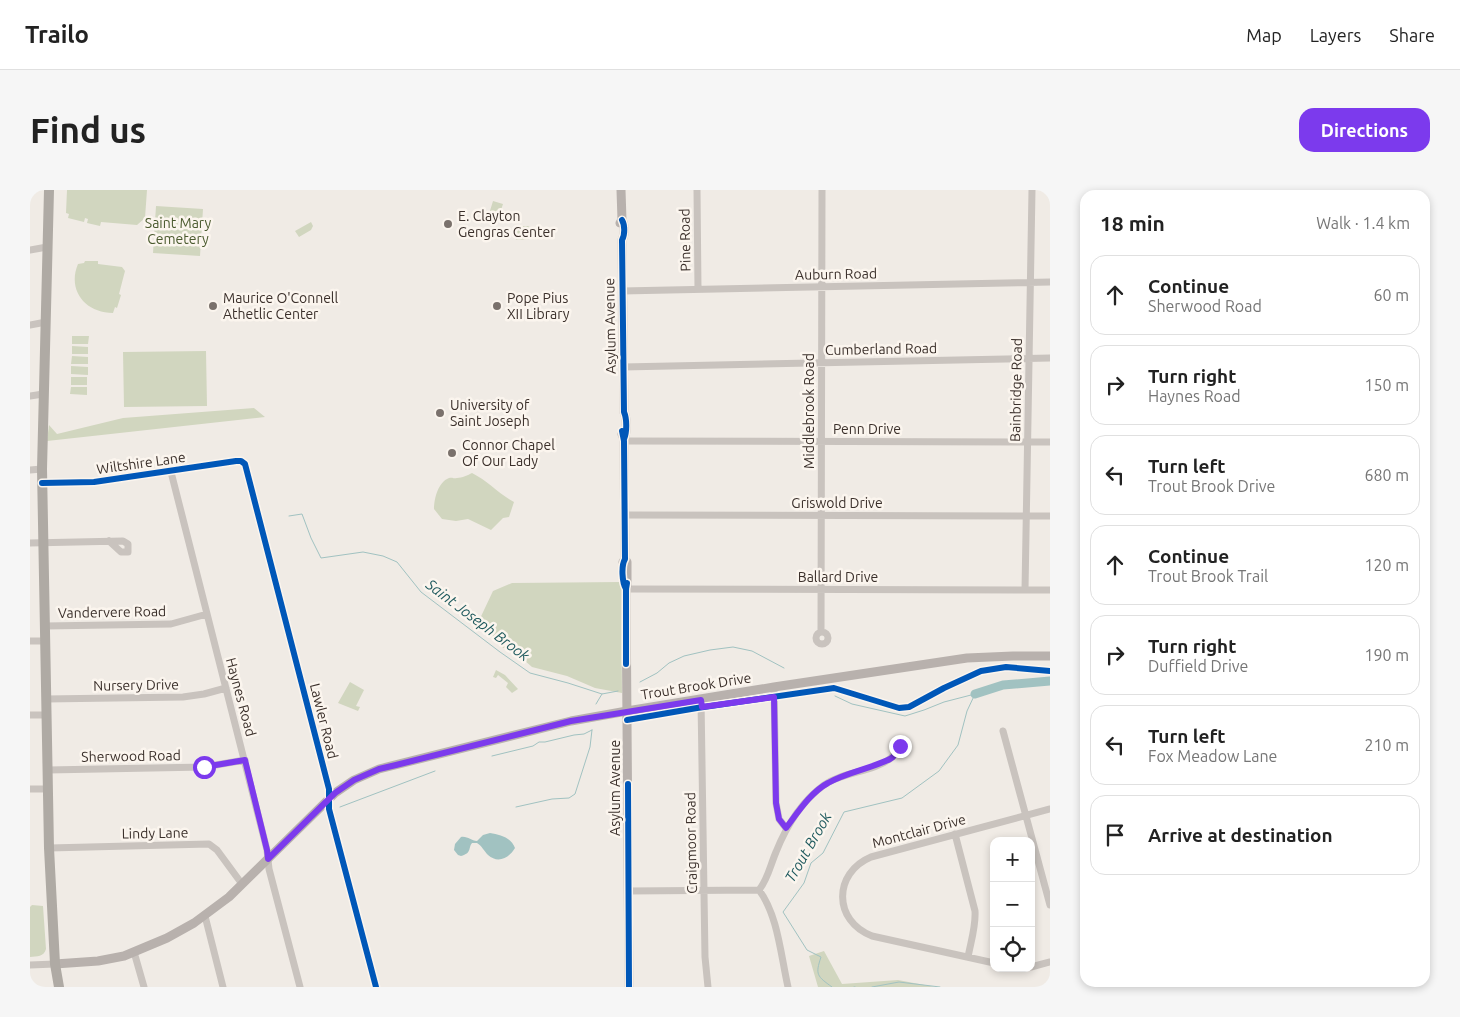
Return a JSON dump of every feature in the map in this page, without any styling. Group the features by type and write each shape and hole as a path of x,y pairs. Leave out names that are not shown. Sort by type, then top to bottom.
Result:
{"highway":[{"path":"49,190 42,483 49,848 55,964 59,987"}],"main road":[{"name":"Asylum Avenue","path":"621,190 622,220 620,223 620,237 622,240 624,412 621,416 624,440 625,559 623,562 623,585 626,590 629,987"},
{"name":"Trout Brook Drive","path":"55,964 98,961 134,952 167,938 205,916 229,897 335,793 354,780 379,769 571,721 627,711 967,658 1050,656"}],"street":[{"name":"Pine Road","path":"697,190 698,289"},
{"name":"Middlebrook Road","path":"821,632 822,190"},
{"name":"Bainbridge Road","path":"1025,590 1032,190"},
{"path":"30,250 48,247"},
{"name":"Auburn Road","path":"622,291 1050,282"},
{"path":"30,325 46,322"},
{"name":"Cumberland Road","path":"623,367 1050,358"},
{"path":"30,396 43,394"},
{"name":"Penn Drive","path":"624,440 1050,442"},
{"name":"Wiltshire Lane","path":"42,483 94,482 236,461 243,462"},
{"name":"Lawler Road","path":"243,462 246,466 326,779 329,809 376,987"},
{"path":"30,470 42,469"},
{"name":"Haynes Road","path":"171,472 267,850 268,869 300,987"},
{"name":"Griswold Drive","path":"624,515 1050,516"},
{"path":"30,543 109,541"},
{"name":"Ballard Drive","path":"626,590 1050,590"},
{"name":"Vandervere Road","path":"46,626 171,624 207,614"},
{"path":"30,641 46,640"},
{"path":"774,687 776,803 779,819 786,828"},
{"name":"Nursery Drive","path":"46,699 183,697 226,688"},
{"name":"Craigmoor Road","path":"701,700 705,957 708,987"},
{"path":"30,715 46,715"},
{"path":"1004,731 1050,905"},
{"path":"759,890 767,878 786,828 805,804 833,780 890,759 898,751 903,739"},
{"name":"Sherwood Road","path":"48,770 204,767 245,760"},
{"path":"30,789 48,789"},
{"name":"Montclair Drive","path":"990,961 868,934 850,920 845,911 842,893 846,880 852,870 862,861 874,856 1050,809"},
{"path":"955,834 975,910 976,920 968,956"},
{"name":"Lindy Lane","path":"49,848 209,844 217,850 242,884"},
{"path":"628,891 759,890"},
{"path":"759,890 773,919 788,987"},
{"path":"205,916 222,987"},
{"path":"134,952 144,987"},
{"path":"1035,966 1050,962"},
{"path":"30,965 55,964"}],"green space":[{"path":"67,190 147,190 145,218 137,225 101,222 100,226 87,223 88,219 85,218 84,222 68,218 69,214 66,213"},
{"path":"493,201 503,204 499,216 489,214"},
{"name":"Saint Mary Cemetery","path":"156,206 203,209 200,256 153,253"},
{"path":"311,222 313,226 311,230 299,237 295,231"},
{"path":"514,226 528,226 531,228 530,239 516,240"},
{"path":"85,261 98,261 98,264 122,267 125,271 119,294 121,295 117,308 115,307 113,313 94,309 81,298 77,291 75,274 78,264"},
{"path":"72,336 89,336 88,344 72,344"},
{"path":"72,346 88,347 88,354 72,354"},
{"path":"206,351 207,406 124,407 123,352"},
{"path":"72,356 88,357 88,364 71,364"},
{"path":"71,366 88,367 88,375 71,374"},
{"path":"71,377 87,377 87,385 71,385"},
{"path":"71,387 87,387 87,395 70,394"},
{"path":"254,408 265,417 47,441 49,425 57,434 123,418"},
{"path":"472,473 514,502 509,517 503,518 491,530 468,519 456,521 442,519 434,509 437,491 445,480 461,478"},
{"path":"621,582 622,693 595,688 567,676 532,667 508,646 501,647 501,640 476,627 493,591 512,583"},
{"path":"496,670 505,675 518,689 512,693 506,687 508,683 498,675 496,678 493,677"},
{"path":"350,682 364,690 356,706 360,707 358,711 338,703"},
{"path":"32,905 43,906 46,949 42,955 30,957 30,907"},
{"path":"824,951 842,984 898,980 935,987 818,987 809,956"}],"water":[{"path":"490,833 511,841 515,848 510,855 503,859 492,858 477,843 472,843 468,852 461,856 454,850 455,844 461,837 477,841 483,835"}],"waterway":[{"name":"Saint Joseph Brook","path":"289,516 302,514 321,558 363,552 383,556 397,562 421,592 530,673 602,694 618,691"},
{"path":"640,682 657,673 669,663 684,656 733,647 752,651 784,668"},
{"name":"Trout Brook","path":"975,694 1003,685 1050,681"},
{"path":"596,704 602,694"},
{"path":"835,696 852,704 905,716 944,702 975,694"},
{"name":"Trout Brook","path":"832,987 819,975 818,968 821,957 807,950 783,912 804,883 811,863 823,853 844,812 902,798 939,771 958,745 967,711 975,694"},
{"path":"492,756 533,746 539,742 584,734 592,730"},
{"path":"516,807 552,799 569,798 575,794 590,747 592,730"},
{"path":"340,807 435,771"},
{"name":"Trout Brook","path":"872,987 899,982 940,987"}],"cycle path":[{"path":"622,220 624,225 622,240 624,412 626,418 624,439"},
{"path":"622,431 624,441 625,559 623,574 626,589"},
{"path":"42,483 94,482 236,461 241,461 245,464 329,789 329,809 376,987"},
{"path":"626,664 627,583"},
{"path":"627,720 834,688 899,708 909,707 981,671 1006,667 1050,671"},
{"path":"628,784 629,987"}],"place":[{"name":"E. Clayton Gengras Center","path":"448,224"},
{"name":"Maurice O'Connell Athetlic Center","path":"213,306"},
{"name":"Pope Pius XII Library","path":"497,306"},
{"name":"University of Saint Joseph","path":"440,413"},
{"name":"Connor Chapel Of Our Lady","path":"452,453"}],"route":[{"path":"204,767 245,760 268,859 335,793 354,780 379,769 571,721 701,700 702,707 774,697 776,803 779,819 786,828 815,793 828,782 890,759 900,746"}]}
